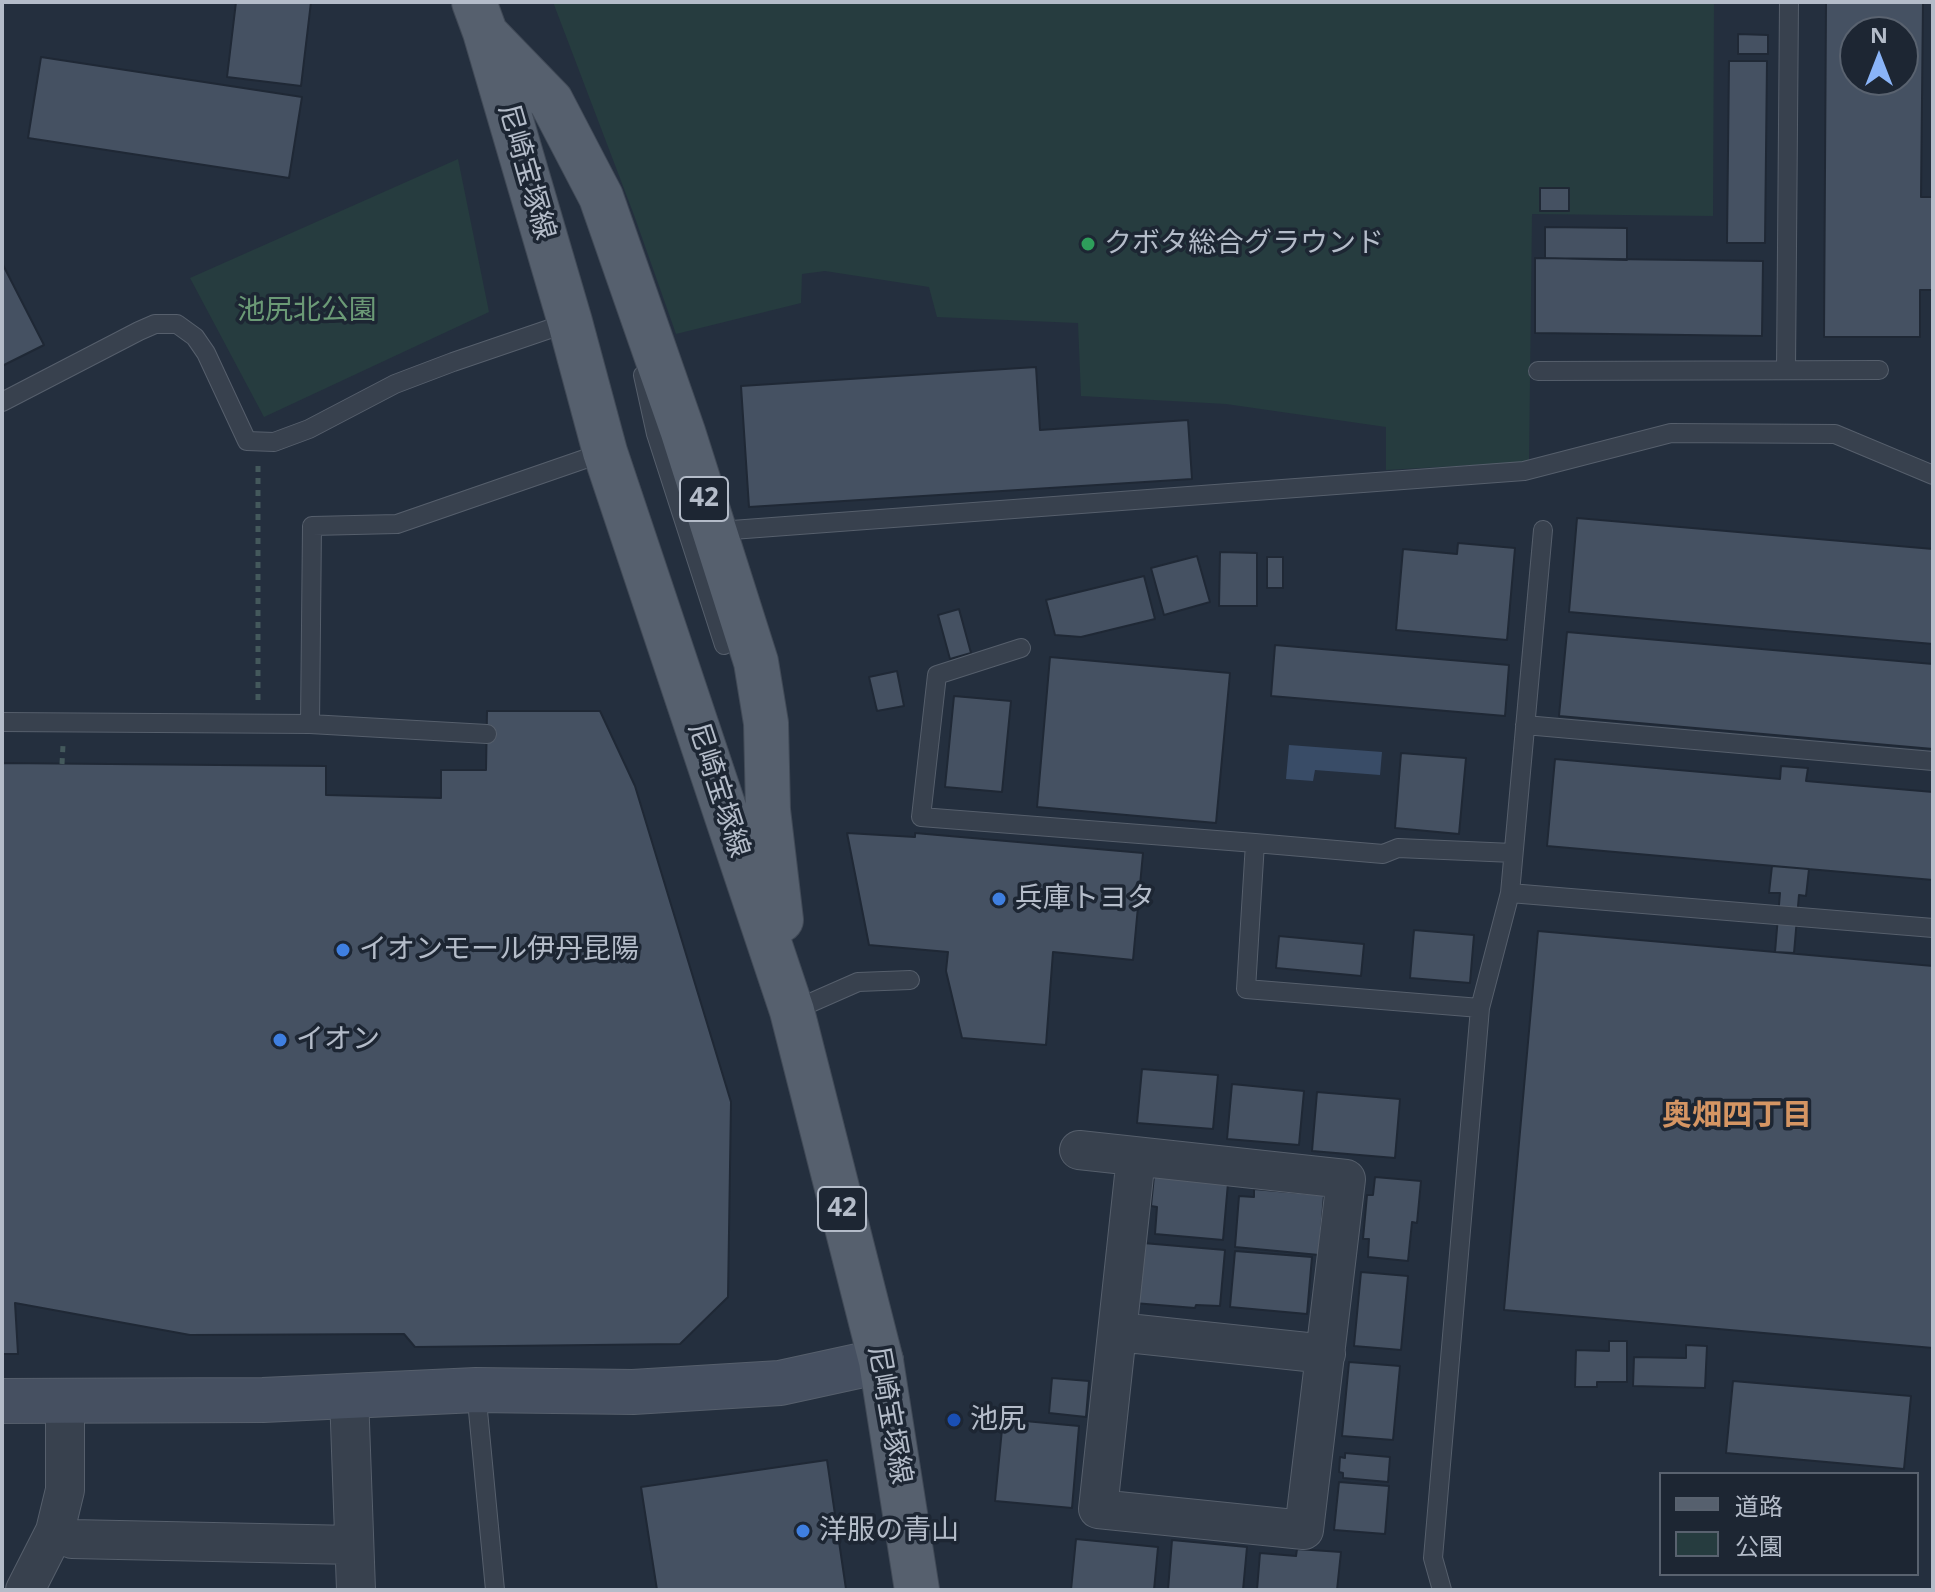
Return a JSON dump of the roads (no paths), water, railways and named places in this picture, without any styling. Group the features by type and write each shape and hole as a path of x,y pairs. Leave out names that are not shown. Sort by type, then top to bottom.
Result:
{"main road":[{"name":"42","path":"480,17 551,101 601,197 683,432 756,662 766,723 768,810 792,1011"},
{"name":"尼崎宝塚線","path":"480,17 605,452 792,1011 881,1361 917,1590"}],"street":[{"path":"1079,1150 1346,1179 1304,1530 1098,1509 1136,1157"},
{"path":"1118,1332 1326,1354"},
{"path":"2,1401 263,1400 476,1390 633,1392 780,1383 881,1361"},
{"path":"349,1395 356,1590"},
{"path":"25,1590 55,1531 65,1490 65,1401"},
{"path":"55,1531 72,1539 354,1545"}],"lane":[{"path":"1786,370 1789,2"},
{"path":"601,197 656,434 724,645"},
{"path":"2,402 139,331 155,324 177,324 195,337 206,353 247,441 274,442 309,429 395,384 570,322"},
{"path":"1538,371 1879,370"},
{"path":"715,535 732,530 1524,471 1671,433 1835,434 1933,475"},
{"path":"310,724 312,526 397,524 605,452"},
{"path":"1442,1590 1433,1558 1480,1008 1510,893 1543,530"},
{"path":"1021,648 937,675 921,817 1383,854 1398,848 1513,853"},
{"path":"2,722 310,724 487,734"},
{"path":"1525,725 1933,761"},
{"path":"1255,843 1246,989 1480,1008"},
{"path":"1510,893 1933,928"},
{"path":"792,1011 858,982 910,980"},
{"path":"476,1390 495,1590"}],"water":[{"path":"1289,745 1382,752 1380,775 1315,770 1313,781 1286,779"}],"place":[{"name":"クボタ総合グラウンド","path":"1088,244"},
{"name":"兵庫トヨタ","path":"999,899"},
{"name":"イオンモール伊丹昆陽","path":"343,950"},
{"name":"イオン","path":"280,1040"},
{"name":"池尻","path":"954,1420"},
{"name":"洋服の青山","path":"803,1531"}],"district":[{"name":"奥畑四丁目","path":"1737,1116"}],"park label":[{"name":"池尻北公園","path":"307,311"}]}
